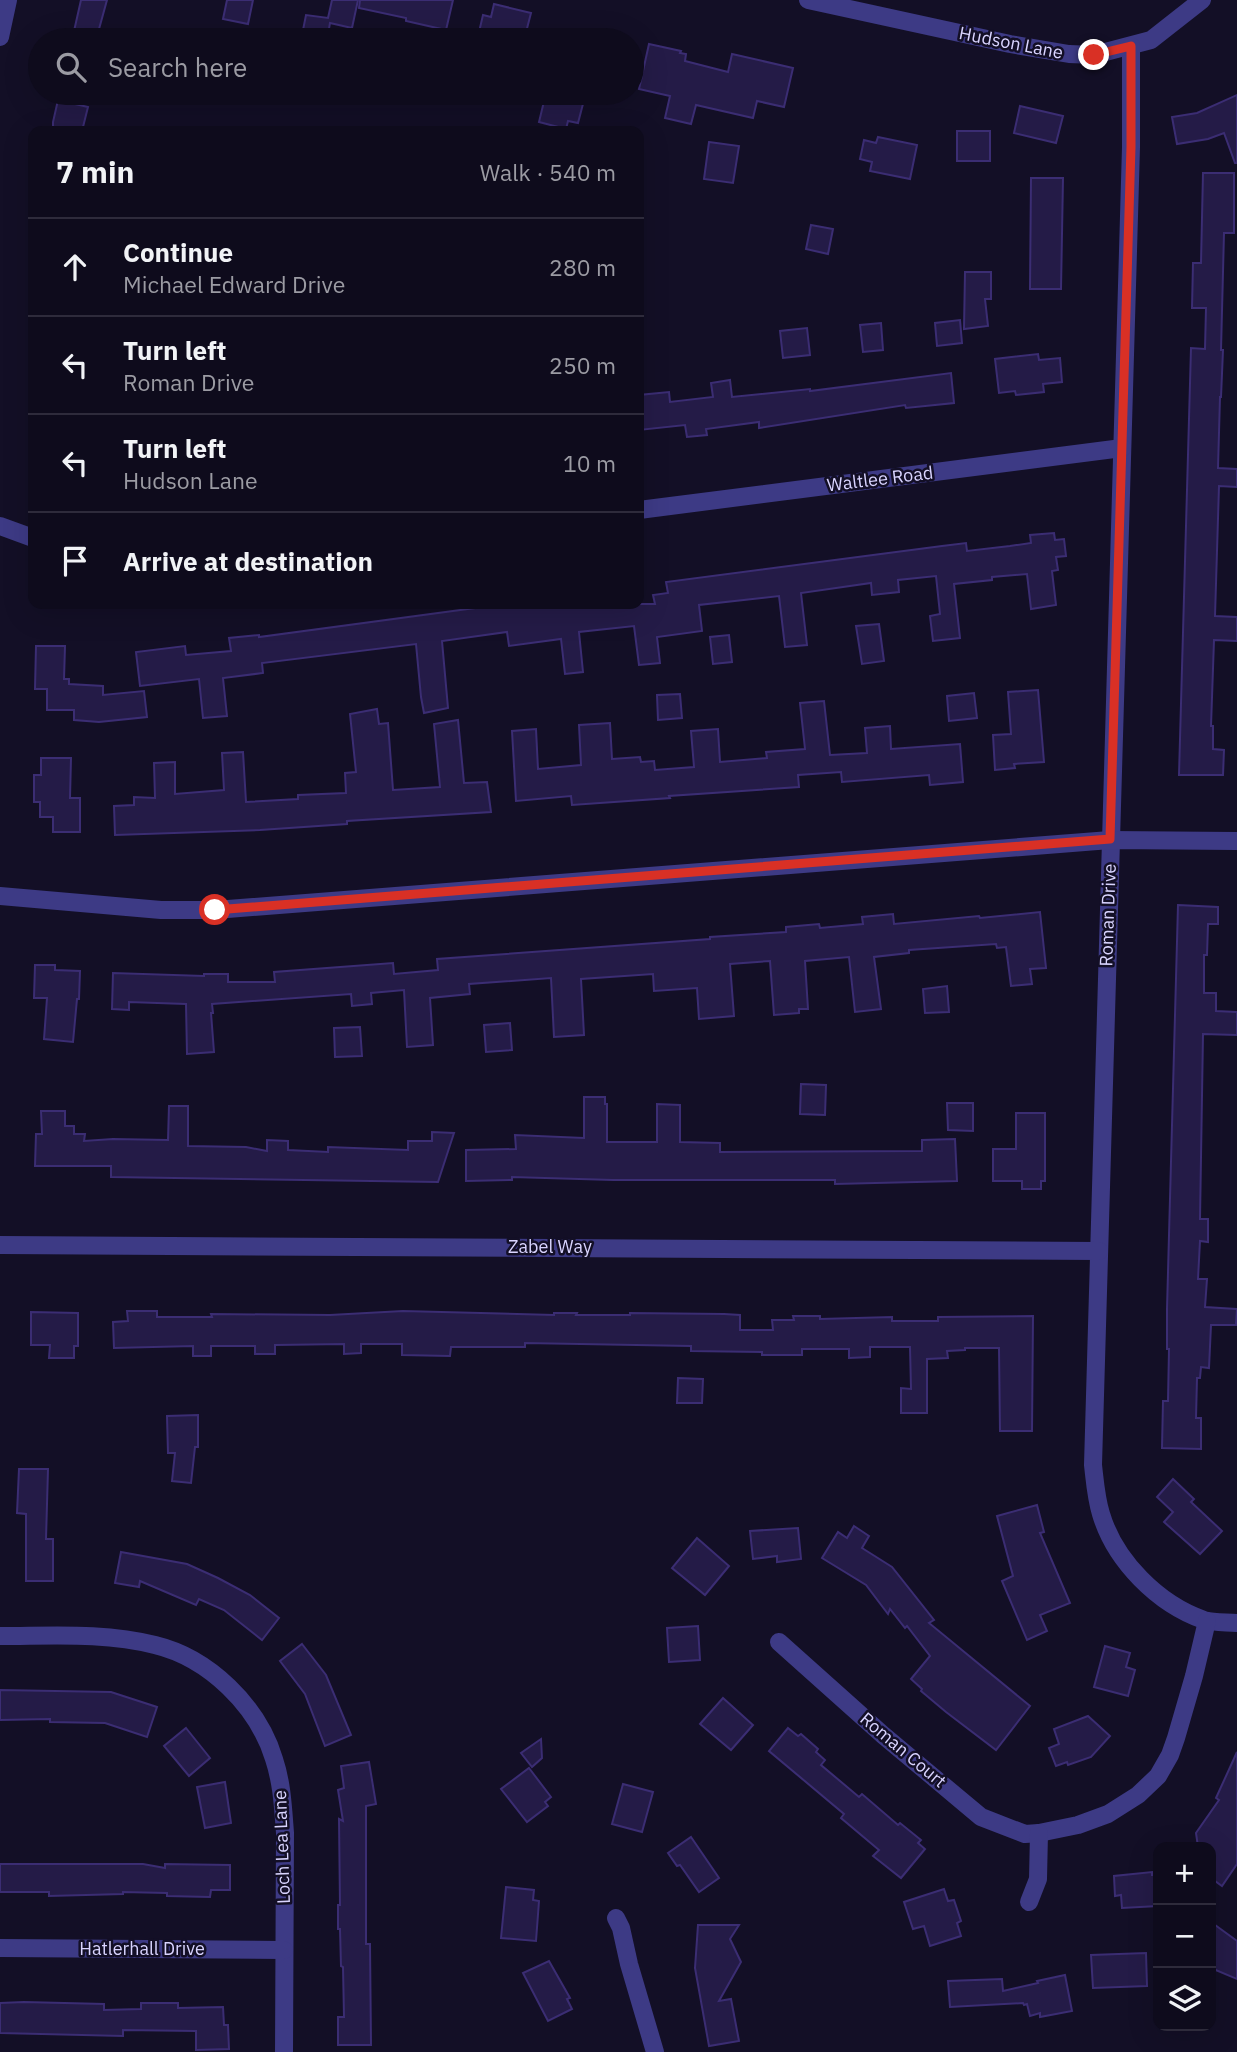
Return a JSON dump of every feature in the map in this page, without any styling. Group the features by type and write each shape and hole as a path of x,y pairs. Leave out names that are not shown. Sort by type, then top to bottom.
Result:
{"street":[{"path":"0,37 8,0"},
{"name":"Hudson Lane","path":"808,0 1010,44 1069,54 1094,55 1152,40 1202,0"},
{"name":"Roman Drive","path":"1131,46 1131,147 1093,1465 1101,1517 1118,1550 1135,1573 1179,1609 1207,1621 1237,1623"},
{"name":"Waltlee Road","path":"644,509 1122,448"},
{"path":"0,526 28,536"},
{"path":"0,896 161,910 215,910 1110,839 1237,841"},
{"name":"Zabel Way","path":"0,1245 1099,1251"},
{"name":"Roman Court","path":"779,1642 883,1735 981,1817 1025,1833 1039,1833 1078,1825 1108,1814 1138,1795 1158,1776 1176,1738 1207,1621"},
{"name":"Loch Lea Lane","path":"0,1636 69,1636 129,1640 157,1645 201,1665 231,1690 258,1724 274,1758 280,1780 285,1833 284,2052"},
{"path":"1029,1902 1038,1880 1039,1833"},
{"path":"616,1918 655,2052"},
{"name":"Hatlerhall Drive","path":"0,1948 284,1950"}],"building":[{"path":"81,0 107,0 99,28 75,28"},
{"path":"227,0 253,0 248,24 223,19"},
{"path":"332,0 358,0 352,28 330,23 329,28 303,28 306,15 328,18"},
{"path":"360,0 453,0 446,28 406,21 406,18 359,8"},
{"path":"494,4 531,13 527,28 480,28 483,15 491,17"},
{"path":"649,44 681,51 680,53 686,54 685,61 728,72 732,54 793,68 784,107 757,101 753,118 696,105 691,124 665,118 670,96 644,90 644,66"},
{"path":"1237,95 1237,163 1224,133 1208,139 1177,144 1172,117 1197,113"},
{"path":"57,105 88,107 83,126 53,126"},
{"path":"543,105 583,105 578,123 568,121 567,126 554,126 539,122"},
{"path":"1020,106 1063,116 1056,143 1014,133"},
{"path":"957,131 990,131 990,161 957,161"},
{"path":"878,137 917,145 910,179 870,171 872,162 860,159 864,140 876,143"},
{"path":"709,142 739,146 733,183 704,179"},
{"path":"1203,173 1234,173 1234,233 1224,233 1218,468 1237,469 1237,487 1219,486 1215,616 1237,617 1237,641 1214,640 1211,726 1213,749 1224,750 1223,775 1179,775 1191,348 1205,349 1206,308 1192,308 1193,263 1201,263"},
{"path":"1031,178 1063,178 1061,289 1030,289"},
{"path":"811,225 833,229 828,254 806,249"},
{"path":"965,272 991,272 991,299 985,299 988,326 964,329"},
{"path":"960,320 962,343 937,346 935,323"},
{"path":"881,323 883,350 863,352 860,325"},
{"path":"807,328 810,355 783,358 780,331"},
{"path":"1038,354 1039,360 1060,358 1062,382 1043,384 1044,392 1016,395 1015,391 999,393 995,359"},
{"path":"951,373 954,403 906,408 905,405 759,428 759,422 706,429 707,435 687,437 685,425 644,429 644,394 669,392 670,402 713,397 711,383 730,380 732,397 810,391"},
{"path":"1054,533 1055,540 1064,539 1066,556 1056,557 1058,570 1052,571 1056,605 1031,609 1027,574 954,584 960,638 933,641 930,616 940,614 936,576 898,580 899,592 872,595 871,583 801,593 807,645 785,647 779,596 699,605 702,631 657,637 660,663 639,665 634,626 579,632 583,672 565,674 561,639 509,646 507,632 442,641 448,708 424,713 416,644 262,663 263,673 223,678 227,716 203,718 199,679 140,686 136,652 185,646 186,655 231,651 229,638 259,637 468,609 644,609 644,604 655,604 653,595 668,593 666,582 966,543 967,551 1010,546 1031,543 1030,535"},
{"path":"879,624 884,661 862,664 856,626"},
{"path":"729,635 732,662 713,664 710,637"},
{"path":"36,646 65,646 64,679 69,679 69,684 103,686 103,695 144,691 147,717 99,722 74,720 74,710 47,710 47,689 35,689"},
{"path":"1038,690 1044,762 1014,764 1015,768 995,770 993,735 1011,734 1008,692"},
{"path":"974,693 977,718 949,721 947,696"},
{"path":"680,694 682,718 658,720 657,695"},
{"path":"824,701 830,755 867,753 865,728 890,726 891,749 960,744 963,782 930,785 929,775 842,782 841,772 798,775 799,787 572,805 571,796 516,801 512,731 536,729 538,769 581,765 579,725 610,723 612,759 640,757 641,762 654,761 655,770 694,767 691,731 718,729 720,762 767,758 766,752 805,749 800,703"},
{"path":"377,709 379,724 388,723 393,790 440,787 434,724 458,720 464,783 487,782 491,812 347,821 347,824 260,830 115,835 114,806 134,805 134,797 155,798 154,763 175,762 175,794 224,790 222,753 243,752 246,802 298,799 298,795 346,793 345,773 356,772 350,714"},
{"path":"41,758 71,758 70,798 80,798 80,832 53,832 53,817 40,817 40,802 34,802 34,775 41,775"},
{"path":"1178,905 1218,907 1218,924 1208,924 1207,955 1204,955 1204,993 1216,993 1216,1011 1237,1012 1237,1035 1203,1034 1200,1219 1208,1219 1208,1242 1200,1241 1198,1279 1207,1279 1205,1307 1237,1309 1236,1325 1211,1325 1209,1368 1201,1367 1200,1378 1197,1378 1196,1418 1201,1418 1201,1449 1162,1448 1163,1401 1168,1401 1167,1309"},
{"path":"1040,912 1046,968 1030,969 1032,984 1011,986 1006,947 997,948 996,944 909,950 909,953 874,957 881,1009 855,1012 849,957 805,961 808,1009 799,1009 799,1013 774,1015 770,961 730,964 734,1016 699,1019 697,988 654,991 653,974 581,979 584,1035 554,1037 551,978 469,984 470,994 430,998 433,1045 407,1047 404,990 371,993 372,1004 352,1006 351,994 212,1004 214,1052 187,1054 186,1004 129,1002 129,1010 112,1009 113,973 204,976 228,974 228,982 275,982 274,972 393,963 394,974 438,970 437,959 786,932 786,927 819,924 820,928 863,924 862,917 893,914 894,924"},
{"path":"35,965 55,965 55,970 80,971 73,1042 44,1039 47,998 34,998"},
{"path":"947,986 949,1012 925,1013 923,989"},
{"path":"510,1023 512,1050 486,1052 484,1025"},
{"path":"360,1027 362,1056 335,1057 334,1028"},
{"path":"801,1084 826,1085 825,1115 800,1114"},
{"path":"584,1097 605,1097 607,1142 657,1142 657,1104 680,1105 680,1142 720,1143 720,1152 922,1151 922,1140 955,1139 957,1181 835,1184 835,1180 512,1177 512,1180 466,1181 466,1150 516,1149 515,1135 584,1138"},
{"path":"947,1103 973,1103 973,1131 948,1130"},
{"path":"169,1106 188,1106 188,1146 246,1147 267,1151 267,1140 288,1141 288,1150 328,1152 328,1147 408,1150 408,1141 432,1141 432,1132 454,1133 438,1182 111,1177 111,1166 35,1166 36,1134 42,1134 41,1111 65,1111 65,1126 74,1126 74,1134 85,1134 84,1141 168,1140"},
{"path":"1016,1113 1045,1113 1045,1181 1041,1181 1041,1189 1022,1189 1022,1181 993,1181 993,1149 1016,1149"},
{"path":"127,1311 157,1311 157,1317 212,1317 211,1314 330,1315 403,1311 554,1315 724,1314 740,1315 740,1330 773,1330 772,1320 794,1320 793,1316 820,1316 820,1319 892,1317 892,1321 938,1321 938,1317 1033,1316 1032,1431 1000,1431 999,1348 965,1348 947,1351 948,1358 927,1359 927,1413 901,1413 901,1388 911,1389 910,1347 870,1347 870,1357 849,1358 849,1349 802,1349 802,1355 762,1355 762,1352 691,1351 691,1346 525,1343 525,1347 451,1347 450,1356 402,1355 402,1344 361,1344 361,1353 344,1354 344,1344 275,1345 275,1354 255,1354 255,1346 211,1346 211,1356 193,1356 193,1346 114,1348 113,1322 128,1321"},
{"path":"31,1312 78,1313 78,1346 74,1346 74,1358 49,1358 50,1345 31,1345"},
{"path":"678,1378 703,1379 702,1403 677,1403"},
{"path":"198,1415 198,1447 195,1447 191,1483 172,1481 175,1453 168,1453 167,1416"},
{"path":"19,1469 48,1469 46,1539 53,1539 53,1581 26,1581 26,1514 17,1513"},
{"path":"1173,1479 1194,1499 1191,1502 1222,1531 1200,1554 1164,1522 1173,1512 1157,1497"},
{"path":"1037,1505 1044,1532 1040,1533 1070,1603 1040,1615 1047,1631 1027,1640 1002,1581 1013,1576 997,1516"},
{"path":"854,1526 869,1536 862,1548 892,1567 934,1620 929,1623 1030,1706 996,1750 946,1712 911,1679 930,1656 907,1626 905,1628 890,1609 888,1614 866,1585 822,1558 838,1532 847,1538"},
{"path":"798,1528 801,1559 777,1562 777,1556 753,1559 750,1531"},
{"path":"697,1538 729,1566 705,1595 672,1568"},
{"path":"121,1552 187,1564 250,1595 279,1618 262,1640 224,1610 199,1599 196,1605 140,1581 139,1587 115,1583"},
{"path":"698,1626 700,1660 669,1662 667,1628"},
{"path":"302,1644 326,1675 351,1735 325,1746 305,1694 280,1661"},
{"path":"1105,1646 1130,1653 1126,1667 1135,1670 1128,1696 1094,1687"},
{"path":"0,1690 111,1692 157,1707 147,1737 105,1723 50,1722 50,1719 0,1720"},
{"path":"723,1698 753,1725 731,1750 700,1724"},
{"path":"1088,1716 1110,1736 1091,1757 1056,1766 1049,1748 1059,1744 1054,1729"},
{"path":"186,1728 210,1758 189,1776 164,1746"},
{"path":"788,1728 798,1736 801,1734 818,1749 816,1752 825,1760 821,1765 859,1797 862,1794 898,1825 900,1823 921,1840 918,1843 925,1849 901,1878 873,1856 879,1850 841,1818 844,1814 769,1751"},
{"path":"541,1739 542,1758 532,1767 521,1753"},
{"path":"1237,1752 1237,1864 1222,1886 1216,1882 1216,1842 1197,1842 1196,1833 1219,1800 1216,1798"},
{"path":"369,1762 376,1804 366,1806 366,1944 370,1944 371,2045 338,2045 338,2017 344,2017 343,1967 338,1929 339,1819 343,1821 338,1790 344,1788 341,1766"},
{"path":"529,1768 551,1797 545,1802 548,1806 527,1822 501,1789"},
{"path":"225,1782 231,1823 205,1828 197,1787"},
{"path":"623,1784 653,1792 642,1832 612,1824"},
{"path":"691,1837 719,1878 699,1892 668,1853"},
{"path":"0,1864 143,1864 165,1868 165,1864 230,1865 230,1890 211,1890 210,1897 167,1896 167,1893 123,1892 49,1896 49,1892 0,1892"},
{"path":"1152,1872 1153,1906 1122,1908 1121,1895 1115,1896 1114,1876"},
{"path":"506,1887 534,1890 533,1900 539,1901 536,1941 501,1938"},
{"path":"944,1889 948,1901 954,1900 961,1921 957,1923 961,1936 930,1946 924,1926 913,1929 904,1902"},
{"path":"698,1925 739,1925 730,1939 741,1962 719,2001 731,1999 739,2041 709,2046 695,1968"},
{"path":"1216,1926 1237,1941 1237,1979 1216,1970"},
{"path":"1146,1953 1147,1986 1093,1988 1091,1955"},
{"path":"549,1961 570,1998 567,1999 572,2009 548,2021 523,1973"},
{"path":"1065,1975 1072,2011 1040,2017 1040,2013 1030,2016 1027,2004 1023,2003 950,2007 948,1981 1002,1979 1003,1991"},
{"path":"0,2003 104,2004 104,2010 141,2009 141,2003 178,2003 178,2008 223,2007 224,2025 228,2025 229,2049 196,2050 196,2031 123,2030 123,2036 0,2033"}],"route":[{"path":"215,910 1110,839 1131,147 1131,46 1094,55"}]}
